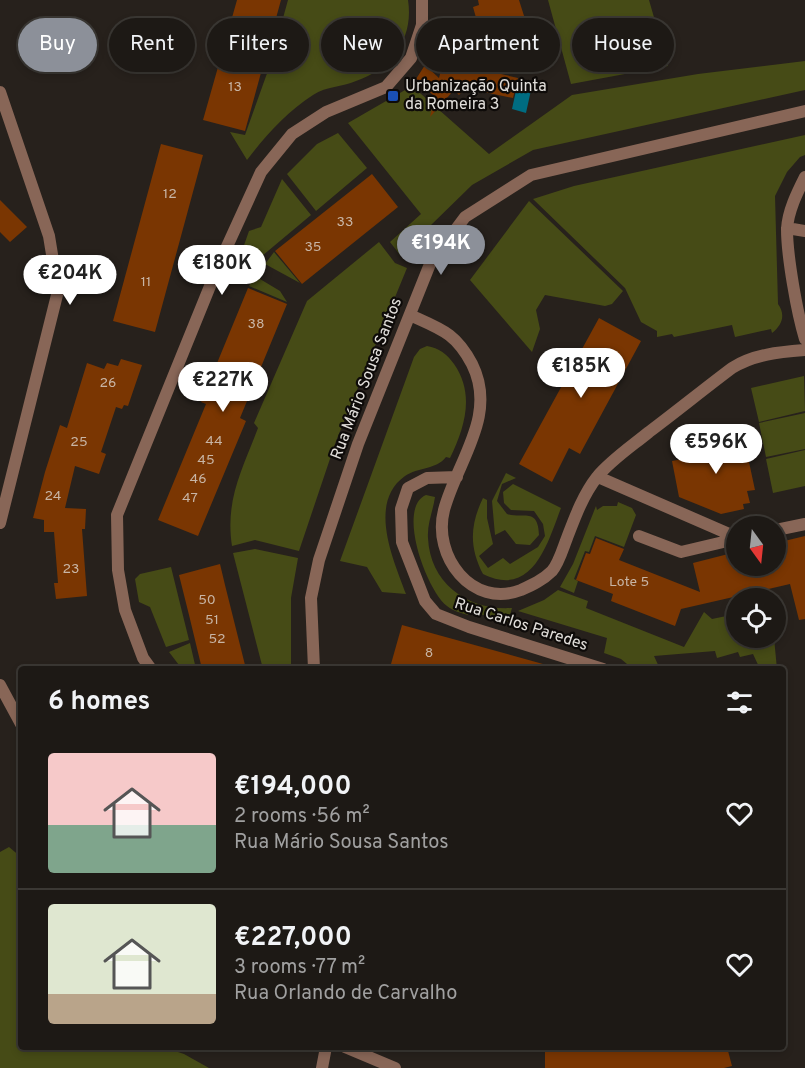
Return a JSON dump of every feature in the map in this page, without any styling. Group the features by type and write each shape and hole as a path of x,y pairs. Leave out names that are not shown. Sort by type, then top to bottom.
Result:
{"street":[{"path":"149,666 142,657 125,610 118,570 117,515 210,285 261,172 292,134 326,112 386,87 411,58 422,25 422,0"},
{"path":"0,92 49,236 58,291 0,523"},
{"name":"Rua Mário Sousa Santos","path":"314,666 311,598 319,560 358,444 430,264 465,217 531,175 805,111"},
{"path":"805,177 794,198 787,228 800,321 805,339"},
{"path":"787,228 805,231"},
{"path":"410,315 441,329 462,345 479,379 482,409 444,512 443,533 453,568 467,583 491,594 517,591 536,583 553,570 578,508 598,477 629,448 743,361 771,353 805,350"},
{"name":"Rua Carlos Paredes","path":"457,477 427,478 408,488 402,509 402,542 425,601 436,614 469,627 593,666"},
{"path":"598,477 726,534"},
{"path":"786,528 805,524"},
{"path":"639,536 681,552 726,541"},
{"path":"0,685 18,718"},
{"path":"322,1068 325,1050"},
{"path":"352,1050 395,1068"}],"green space":[{"path":"288,0 408,0 409,14 404,39 404,18 321,18 321,72 375,72 313,95 277,124 247,160 230,132 245,135 268,72 309,72 309,18 283,18"},
{"path":"548,0 649,0 654,18 572,18 572,72 636,72 571,84 560,44 560,18 553,18"},
{"path":"805,61 805,90 533,150 472,185 430,226 410,260 400,255 390,242 421,214 348,123 412,86 489,154 572,95 698,74"},
{"path":"338,133 367,168 316,211 287,174 317,144"},
{"path":"805,135 805,155 800,157 787,172 775,196 778,304 782,316 778,327 772,333 771,329 735,337 732,325 674,337 672,334 657,337 657,331 641,322 625,288 533,199 574,186"},
{"path":"282,179 311,215 262,256 243,248 249,231 261,227"},
{"path":"529,201 623,291 612,304 605,306 545,295 536,310 540,329 532,352 470,280"},
{"path":"379,242 395,263 407,268 336,441 299,551 255,540 232,546 230,529 233,500 258,428 254,423 307,301"},
{"path":"274,252 300,283 265,264"},
{"path":"255,276 280,291 287,302 249,286"},
{"path":"427,346 446,354 454,364 464,387 466,411 450,458 446,457 437,464 405,476 394,487 387,501 385,516 390,549 406,594 382,592 367,567 340,561 414,357 420,349"},
{"path":"804,376 805,411 759,422 751,388"},
{"path":"805,413 805,449 766,457 759,423"},
{"path":"805,450 805,486 773,493 766,459"},
{"path":"506,473 516,478 502,484 497,501 507,514 529,516 536,521 539,535 530,545 516,544 505,530 495,535 492,501"},
{"path":"513,484 561,508 544,550 536,563 526,573 514,579 500,580 483,574 475,555 474,527 483,498 487,500 487,518 493,544 479,556 488,568 503,558 510,564 538,547 545,536 543,524 534,511 511,510 504,503 503,492"},
{"path":"426,495 435,497 428,538 430,554 436,569 444,581 467,599 496,608 512,608 508,622 469,611 468,615 457,612 439,597 424,568 414,532 417,503"},
{"path":"618,502 632,508 636,515 624,547 595,536 589,552 585,551 574,579 578,581 574,593 560,587 573,564 596,506 597,510 603,506 617,506"},
{"path":"255,549 298,558 291,598 291,666 262,666 233,553"},
{"path":"171,567 189,640 166,647 150,607 139,602 135,579 140,574"},
{"path":"558,590 588,601 586,608 684,647 704,612 712,619 726,616 726,648 775,648 777,666 759,666 753,654 740,657 738,652 717,658 715,651 654,656 659,666 629,666 621,659 604,653 607,638 518,611 544,600"},
{"path":"190,643 195,666 180,666 169,652"},
{"path":"9,847 18,854 18,1050 172,1050 209,1068 0,1068 0,852"}],"water":[{"path":"517,86 531,90 526,113 512,109"}],"building":[{"path":"237,0 281,0 276,18 232,18"},
{"path":"478,0 519,0 525,18 476,18 473,7 479,5"},
{"path":"217,72 261,72 245,131 203,120"},
{"path":"420,72 433,72 439,78 440,72 502,72 501,74 518,78 513,98 465,88 459,95 454,90 430,117 435,97 416,79"},
{"path":"161,144 203,155 155,332 113,321"},
{"path":"372,174 398,207 302,284 275,251"},
{"path":"0,200 27,227 10,242 0,232"},
{"path":"248,288 287,304 240,418 246,421 198,536 158,520 206,404 201,402"},
{"path":"599,318 641,341 580,454 569,448 552,482 519,464"},
{"path":"121,359 142,365 128,406 124,405 122,409 116,407 101,452 106,454 99,474 75,466 65,508 86,509 85,529 82,529 87,596 56,599 54,583 58,583 54,532 44,532 44,520 33,518 45,472 60,425 67,428 87,363 104,369 107,363 118,366"},
{"path":"743,434 755,490 747,491 750,503 743,504 744,509 721,514 679,497 672,461 692,457 690,446"},
{"path":"805,536 805,619 799,620 790,584 773,588 726,588 726,599 681,609 675,626 611,601 613,594 576,580 586,553 590,554 596,538 624,549 619,560 700,592 693,563 726,555 726,576 786,576 786,541"},
{"path":"220,564 245,666 201,666 179,575"},
{"path":"402,625 543,664 543,666 398,666 391,664"},
{"path":"728,1050 732,1066 724,1068 545,1068 545,1051"}],"place":[{"name":"Urbanização Quinta da Romeira 3","path":"393,96"}]}
